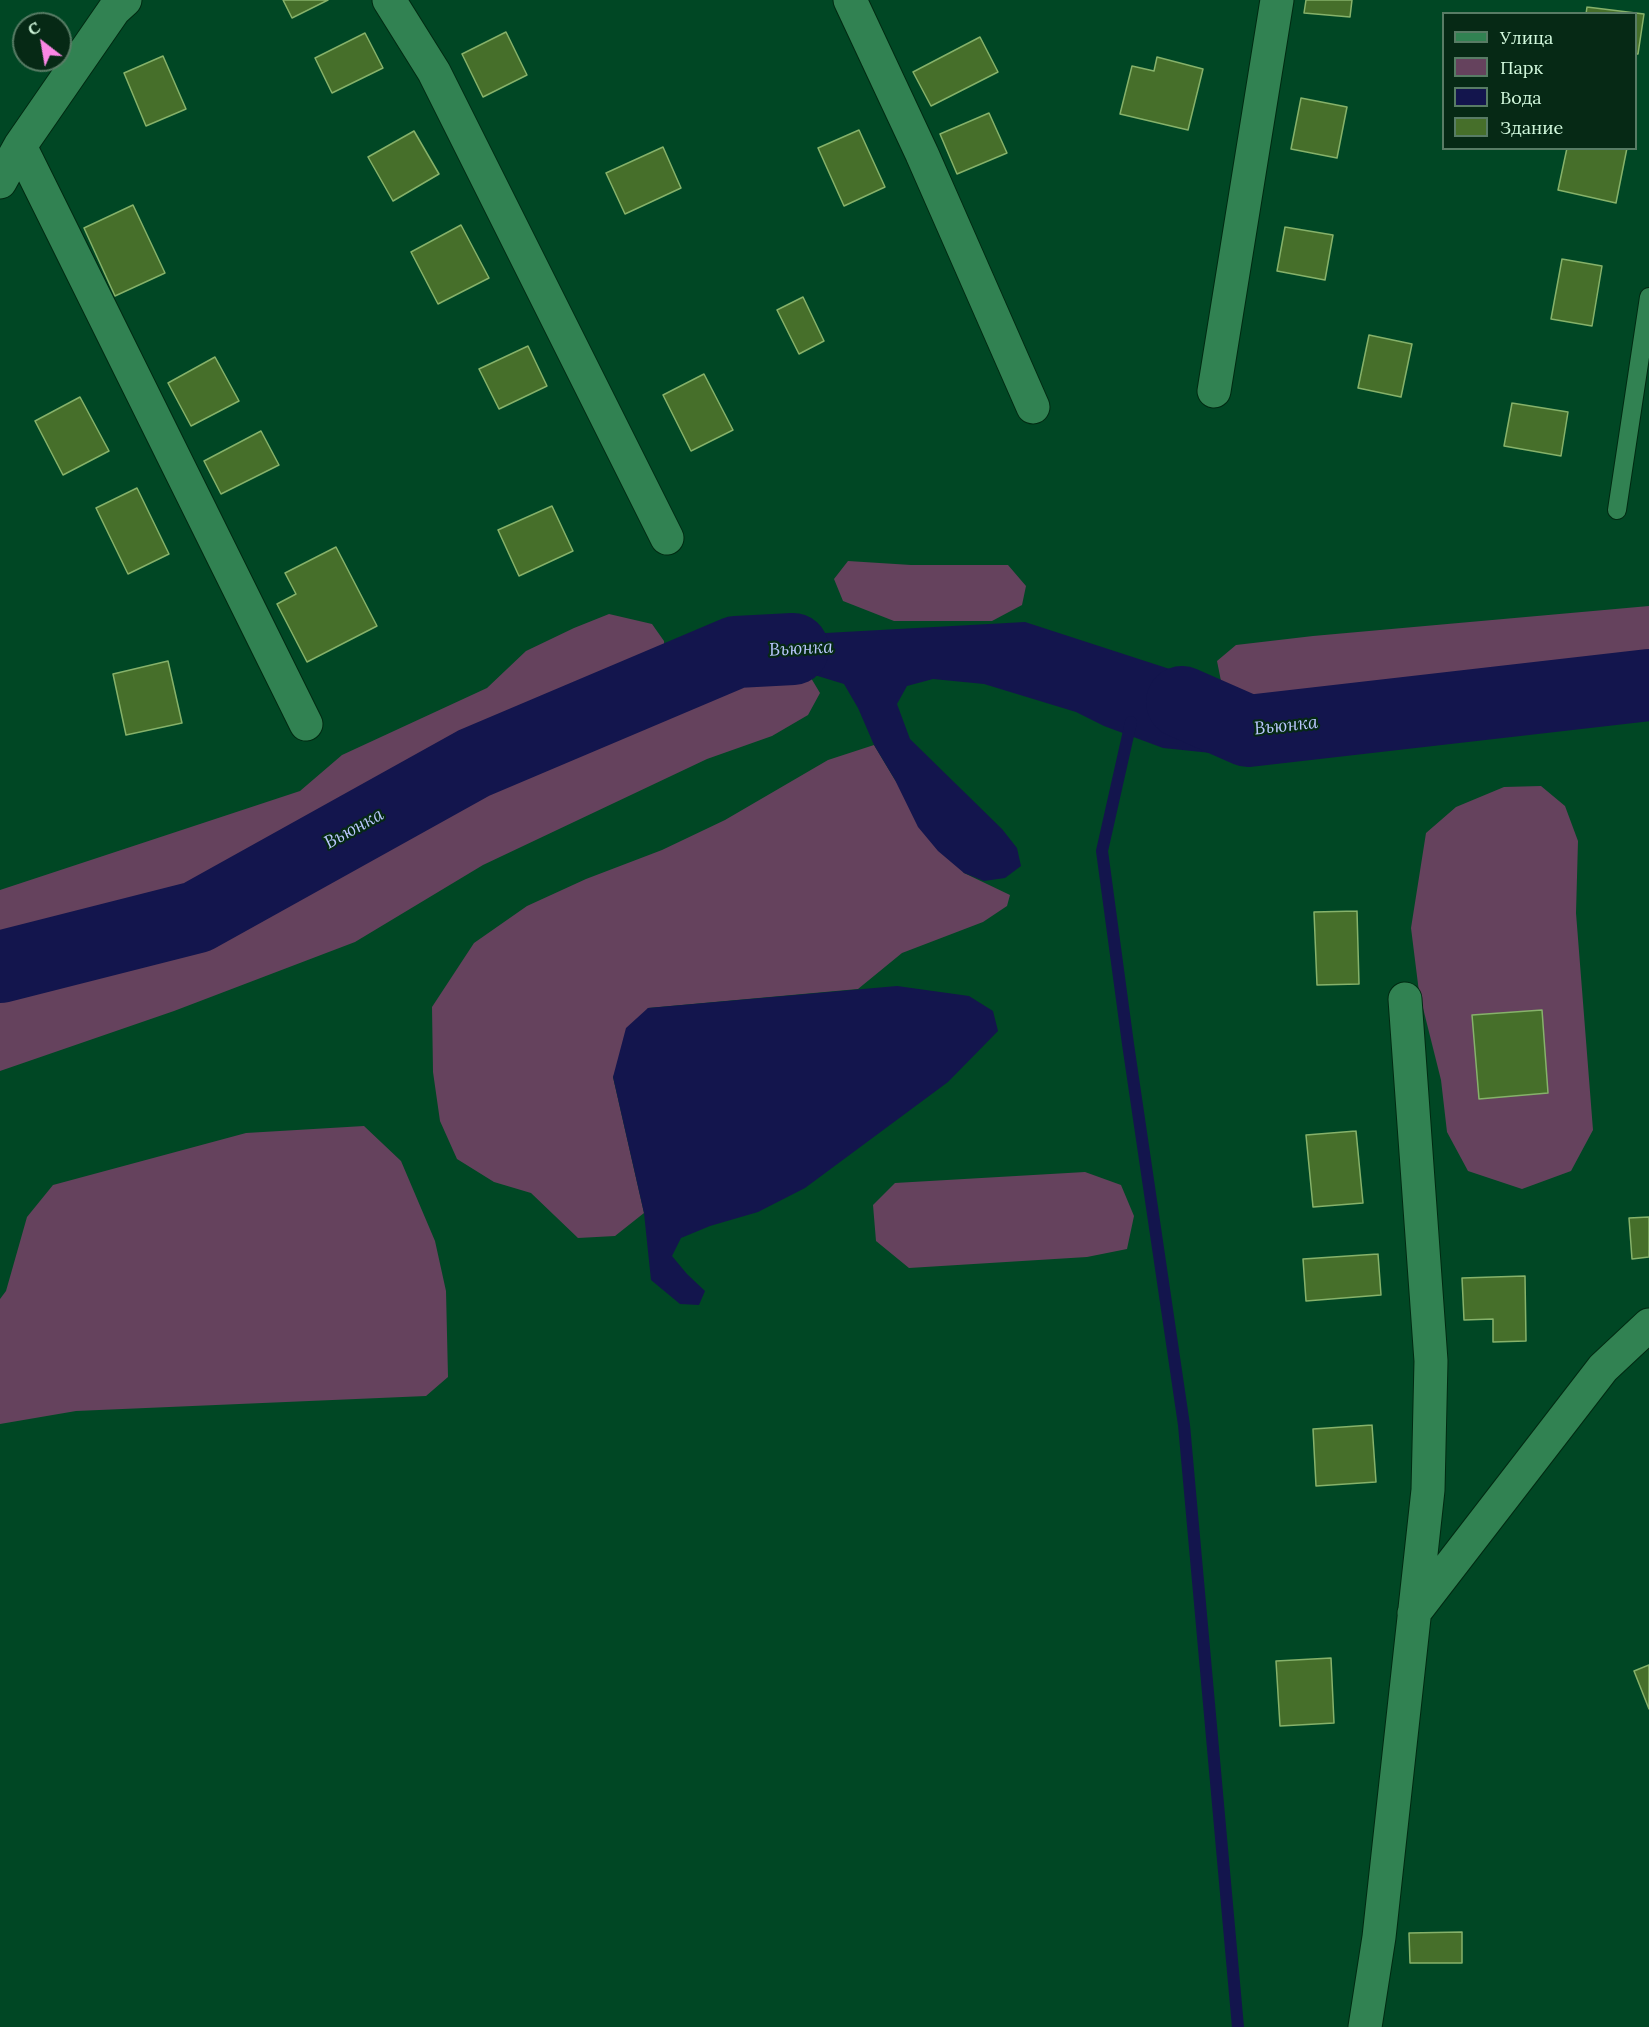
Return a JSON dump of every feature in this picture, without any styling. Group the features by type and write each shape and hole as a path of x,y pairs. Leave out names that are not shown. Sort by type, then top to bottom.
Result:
{"street":[{"path":"0,182 20,146 114,10 125,0"},
{"path":"389,0 434,72 667,538"},
{"path":"850,0 922,154 1033,407"},
{"path":"1214,391 1277,0"},
{"path":"20,146 306,724"},
{"path":"1365,2027 1379,1937 1428,1490 1431,1361 1405,999"},
{"path":"1414,1613 1604,1368 1649,1325"}],"lane":[{"path":"1617,510 1649,297"}],"green space":[{"path":"848,561 911,565 1008,565 1026,586 1022,605 992,621 894,621 843,601 834,579"},
{"path":"1649,606 1649,661 1554,672 1359,703 1267,706 1222,686 1217,661 1236,645"},
{"path":"609,614 652,624 664,641 665,660 628,682 460,756 342,813 273,854 196,906 142,913 0,946 0,890 300,791 342,755 487,688 526,651"},
{"path":"770,673 808,673 820,693 808,715 772,736 707,759 483,865 355,942 174,1011 0,1071 0,976 147,942 262,900 564,739 635,706 709,681"},
{"path":"874,745 895,780 964,873 1010,895 1007,906 983,922 902,953 858,989 648,1008 613,1077 644,1213 615,1236 578,1238 531,1193 494,1182 457,1159 440,1121 433,1072 432,1007 474,943 527,906 586,879 662,850 725,820 828,760"},
{"path":"1541,786 1565,806 1578,841 1576,913 1593,1130 1571,1171 1522,1189 1468,1171 1447,1132 1441,1080 1419,992 1411,928 1426,833 1456,807 1504,787"},
{"path":"364,1126 401,1161 435,1241 446,1291 448,1377 426,1396 76,1411 0,1424 0,1299 6,1291 27,1217 53,1185 246,1133"},
{"path":"1085,1172 1121,1185 1134,1216 1127,1249 1087,1257 909,1268 876,1241 873,1205 895,1183"}],"water":[{"path":"1025,622 1222,686 1267,706 1276,728 1268,743 1221,754 1163,748 1104,726 1076,712 984,684 933,679 907,686 897,704 910,739 1002,829 1017,848 1021,866 1005,878 984,881 964,873 938,851 918,827 844,684 808,673 770,673 709,681 696,670 693,661 717,639"},
{"path":"196,906 197,917 186,929 147,942 0,976 0,946 142,913"},
{"path":"897,986 969,996 993,1011 998,1031 948,1082 805,1188 758,1212 710,1226 681,1238 672,1256 705,1291 699,1305 680,1304 651,1280 644,1213 613,1077 626,1028 648,1008"}],"building":[{"path":"283,0 328,0 292,18"},
{"path":"1306,0 1352,0 1350,17 1304,13"},
{"path":"1587,7 1628,12 1586,12"},
{"path":"1637,13 1644,14 1637,54"},
{"path":"506,32 527,75 483,97 462,54"},
{"path":"365,33 383,68 332,93 315,58"},
{"path":"980,37 998,72 931,106 913,72"},
{"path":"163,56 186,109 146,126 124,73"},
{"path":"1157,57 1203,69 1188,130 1120,114 1132,66 1154,71"},
{"path":"1301,98 1347,107 1337,158 1291,149"},
{"path":"989,113 1007,153 957,174 940,134"},
{"path":"859,130 885,187 844,206 818,148"},
{"path":"414,131 439,174 393,201 368,157"},
{"path":"663,147 681,188 625,214 606,173"},
{"path":"1567,150 1627,150 1616,203 1558,190"},
{"path":"133,205 165,273 115,296 84,228"},
{"path":"461,225 489,278 438,304 411,252"},
{"path":"1285,227 1333,235 1325,280 1277,271"},
{"path":"1562,259 1602,266 1592,326 1551,319"},
{"path":"803,297 824,341 799,354 777,310"},
{"path":"1369,335 1412,344 1401,397 1358,388"},
{"path":"528,346 547,386 499,409 479,369"},
{"path":"215,357 239,401 191,426 168,383"},
{"path":"704,374 733,430 691,451 663,395"},
{"path":"80,397 109,451 63,475 35,421"},
{"path":"1512,403 1568,412 1561,456 1504,446"},
{"path":"261,431 279,465 221,494 204,461"},
{"path":"137,488 169,554 128,574 96,508"},
{"path":"552,506 573,551 519,576 498,530"},
{"path":"336,547 377,626 307,662 277,604 296,594 285,573"},
{"path":"168,661 182,723 126,735 113,674"},
{"path":"1357,911 1359,984 1317,985 1314,912"},
{"path":"1542,1010 1548,1093 1479,1099 1472,1015"},
{"path":"1356,1131 1363,1203 1313,1207 1306,1135"},
{"path":"1649,1217 1649,1257 1632,1259 1629,1218"},
{"path":"1378,1254 1381,1295 1306,1301 1303,1259"},
{"path":"1525,1276 1526,1341 1493,1342 1493,1319 1464,1320 1462,1278"},
{"path":"1372,1425 1376,1482 1316,1486 1313,1429"},
{"path":"1331,1658 1334,1723 1280,1726 1276,1661"},
{"path":"1649,1665 1649,1709 1634,1671"},
{"path":"1462,1932 1462,1963 1410,1963 1409,1933"}],"waterway":[{"name":"Вьюнка","path":"0,967 197,917 474,763 736,652 793,649"},
{"name":"Вьюнка","path":"1182,702 1248,731 1649,685"},
{"path":"1131,722 1102,851 1184,1425 1238,2027"}]}
